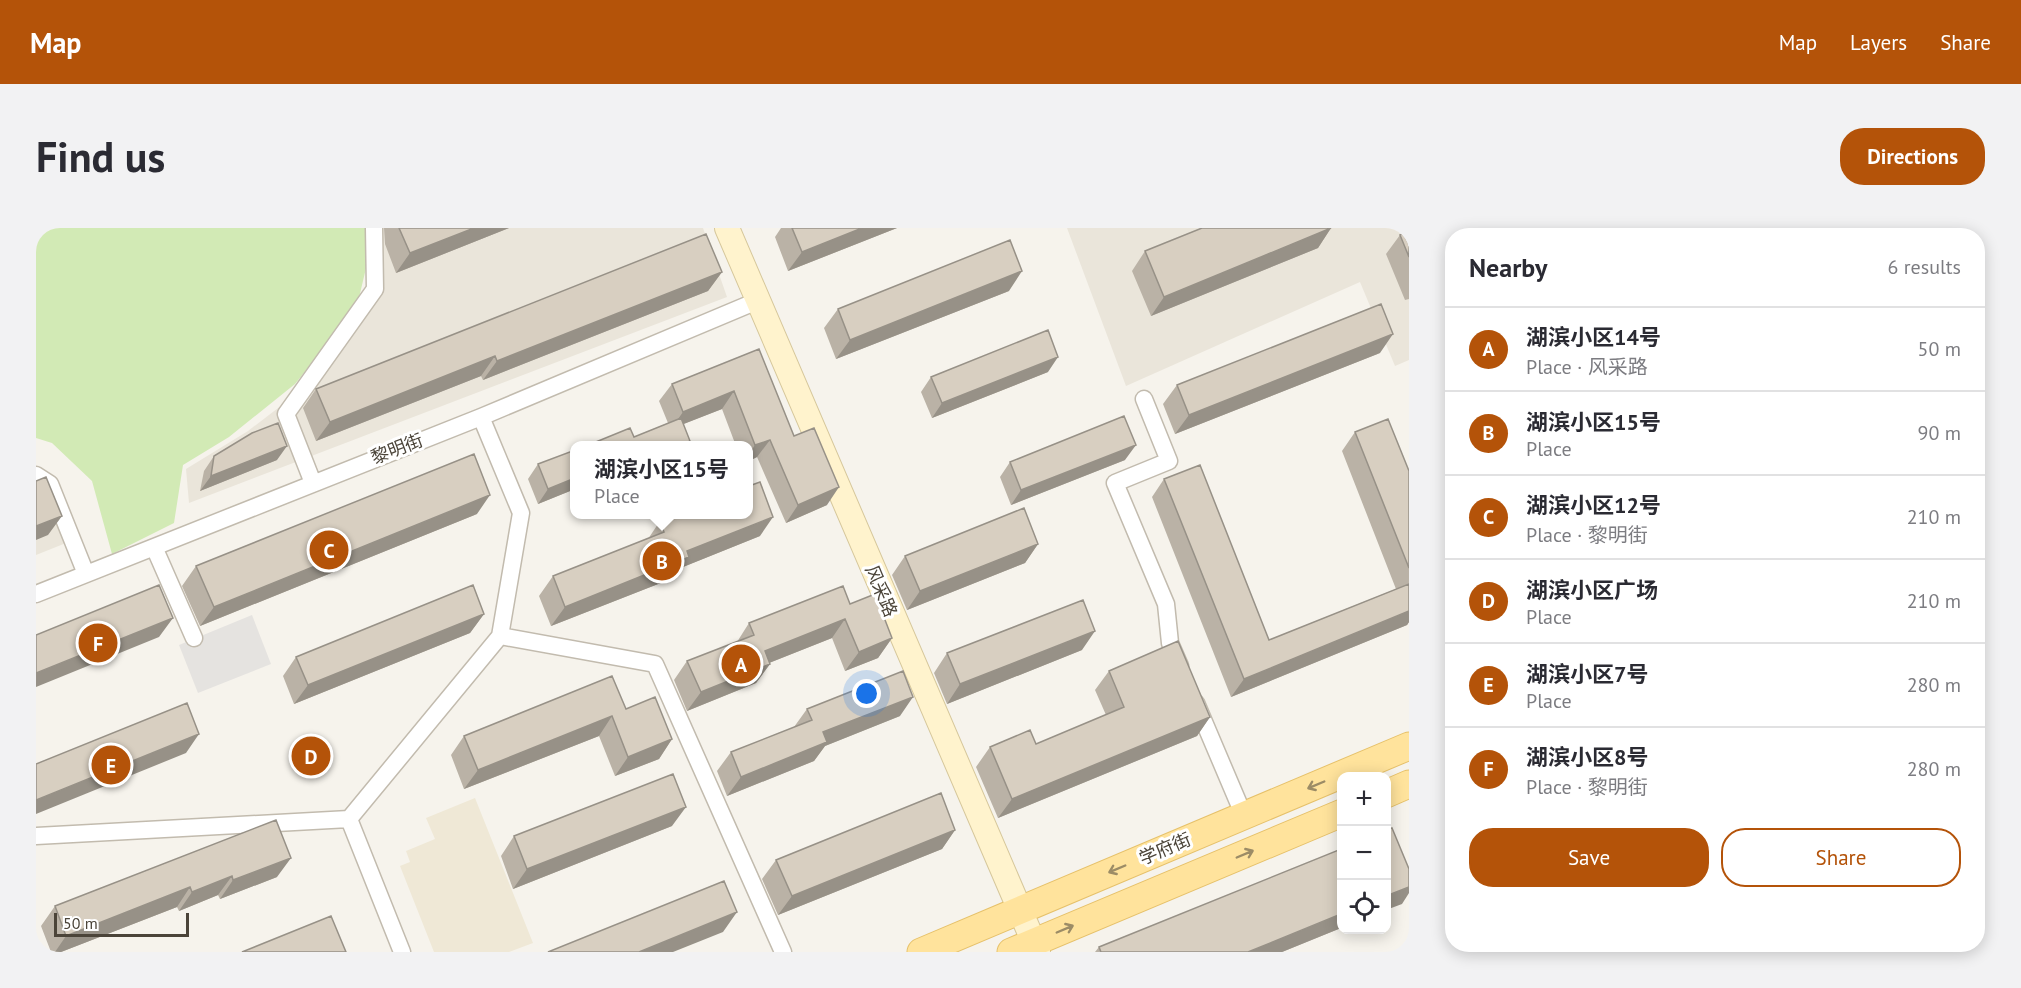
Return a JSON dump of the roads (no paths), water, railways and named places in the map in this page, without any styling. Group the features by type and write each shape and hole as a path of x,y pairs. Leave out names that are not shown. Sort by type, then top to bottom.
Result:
{"main road":[{"name":"风采路","path":"727,228 1018,911 1028,949"},
{"name":"学府街","path":"921,952 1409,746"},
{"path":"1391,792 1409,784"},
{"name":"学府街","path":"1028,949 1337,815"}],"street":[{"path":"313,483 286,414 375,289 374,228"},
{"name":"黎明街","path":"36,594 481,417 757,301"},
{"path":"1144,399 1169,461 1115,483 1166,604 1170,642 1244,816"},
{"path":"36,838 349,819 500,636 521,513 481,417"},
{"path":"36,475 50,484 86,574"},
{"path":"154,547 194,638"},
{"path":"500,636 655,664 783,952"},
{"path":"349,819 402,952"}],"place":[{"name":"湖滨小区12号","path":"329,550"},
{"name":"湖滨小区15号","path":"662,561"},
{"name":"湖滨小区8号","path":"98,643"},
{"name":"湖滨小区14号","path":"741,664"},
{"name":"湖滨小区广场","path":"311,756"},
{"name":"湖滨小区7号","path":"111,765"}]}
